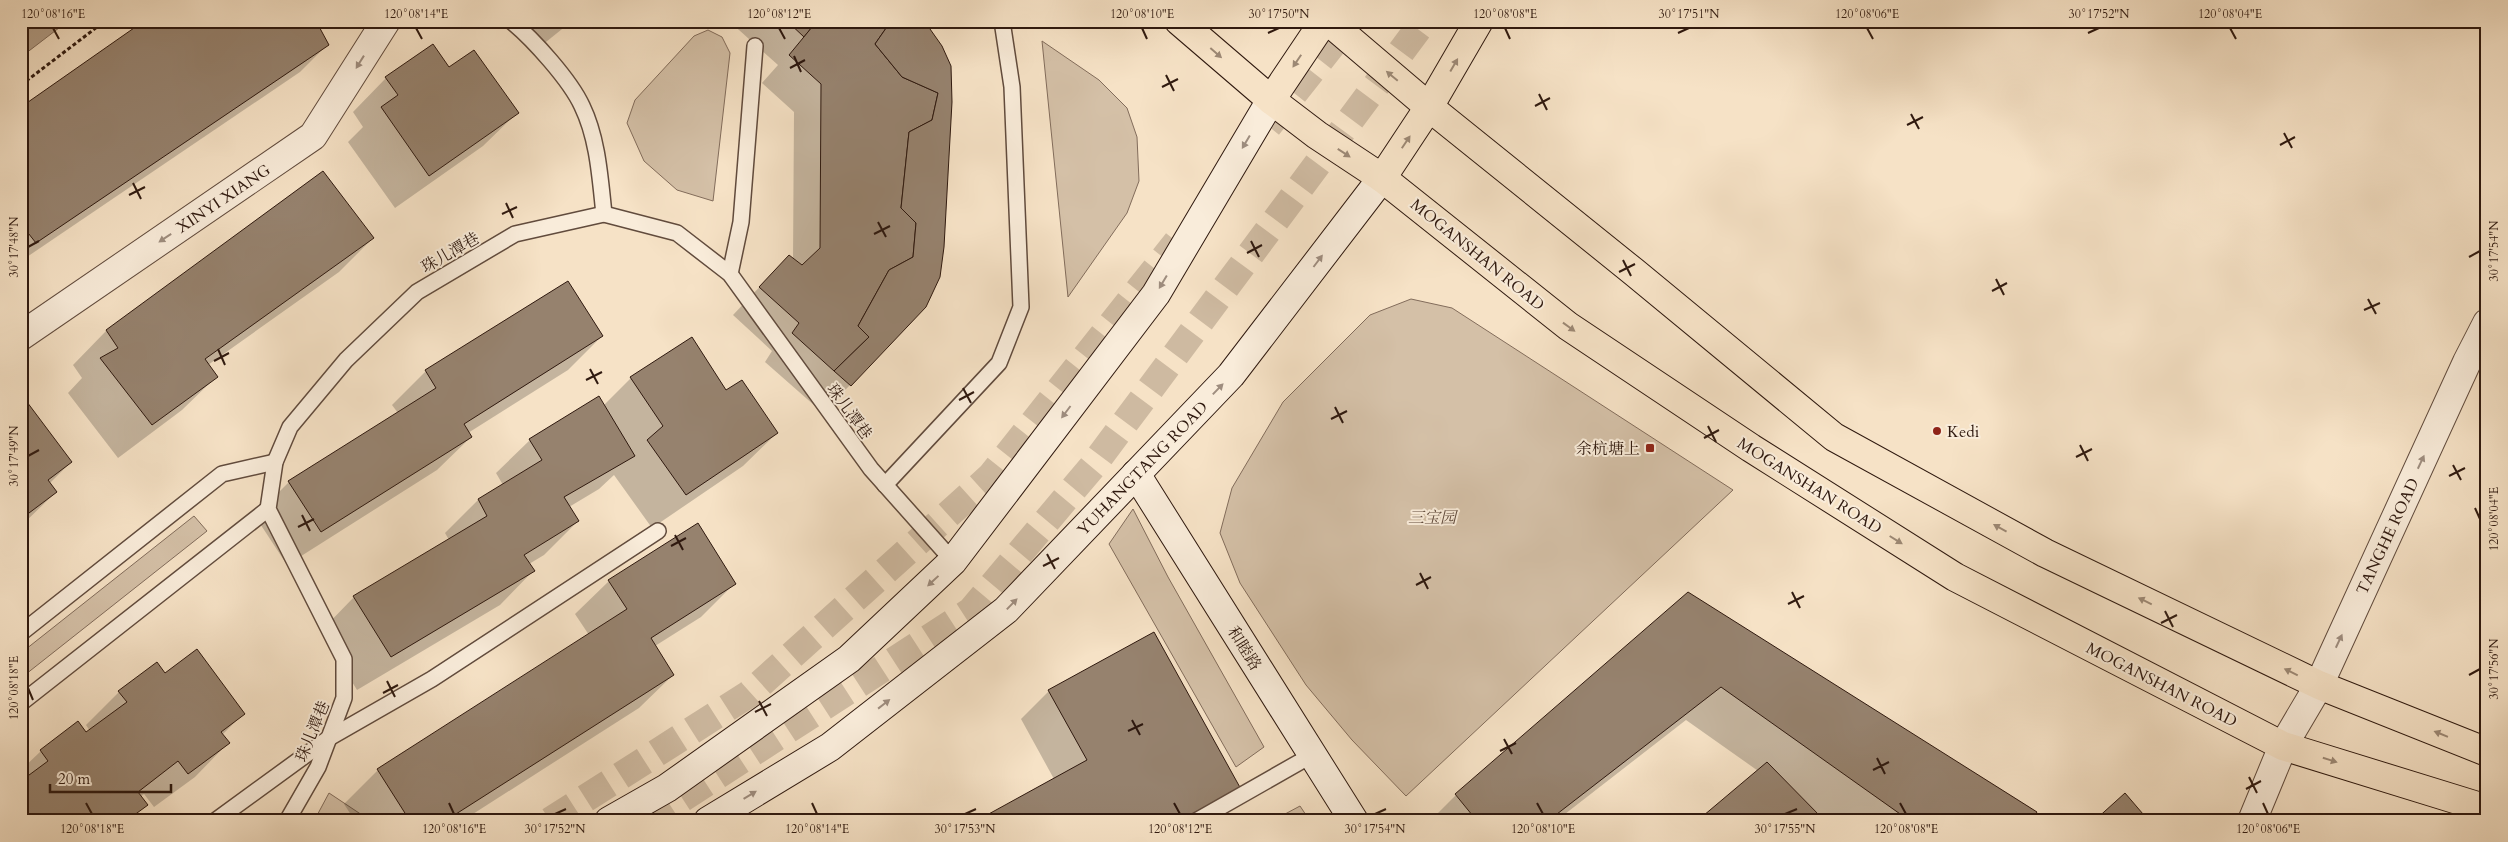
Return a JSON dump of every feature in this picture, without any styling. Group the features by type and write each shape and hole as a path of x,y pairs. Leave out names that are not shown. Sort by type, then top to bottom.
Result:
{"main road":[{"name":"XINYI XIANG","path":"21,336 313,136 386,21"},
{"name":"MOGANSHAN ROAD","path":"1179,21 1271,100 1316,134 1382,178 1568,326 1751,448 1955,577 2283,746 2487,809"},
{"path":"609,821 667,788 849,659 953,561 1156,294 1271,100 1324,21"},
{"path":"1328,21 1429,107 1634,272 1834,437 2045,552 2318,685 2487,752"},
{"name":"YUHANGTANG ROAD","path":"708,821 830,747 1006,610 1231,375 1382,178 1429,107 1479,21"},
{"name":"TANGHE ROAD","path":"2252,821 2283,746 2318,685 2467,362 2487,323"},
{"name":"和睦路","path":"1136,474 1354,821"}],"lane":[{"path":"511,21 548,57 582,105 597,154 604,214"},
{"path":"885,486 999,363 1021,307 1012,87 1002,21"},
{"path":"730,274 741,222 755,46"},
{"name":"珠儿潭巷","path":"288,821 318,768 344,698 344,659 268,510 275,462 290,427 346,360 417,292 515,234 604,214 677,233 730,274 885,486 953,561"},
{"path":"21,633 222,474 275,462"},
{"path":"21,703 268,510"},
{"path":"215,821 329,738 432,679 658,531"},
{"path":"1196,821 1312,755"}],"path":[{"path":"21,85 105,21"}],"green space":[{"path":"708,30 722,37 730,53 713,201 677,190 644,161 627,123 635,100 694,36"},
{"path":"1042,41 1099,80 1127,108 1137,137 1139,181 1127,213 1068,297"},
{"name":"三宝园","path":"1411,299 1452,308 1733,490 1406,796 1352,740 1306,685 1240,583 1220,533 1232,488 1283,402 1370,315"},
{"path":"1133,509 1168,577 1264,747 1236,767 1109,544"},
{"path":"194,516 207,531 21,678 21,653"},
{"path":"329,793 371,821 314,821"},
{"path":"1300,806 1310,821 1272,821"}],"shaded area":[{"path":"21,21 68,21 21,57"}],"building":[{"path":"144,21 316,21 329,45 36,243 21,224 21,107"},
{"path":"787,21 817,21 804,37"},
{"path":"817,21 891,21 875,44 902,77 938,93 932,120 909,132 901,208 916,223 913,257 889,270 858,326 869,337 834,371 792,333 799,323 759,287 789,255 802,265 820,248 821,84 789,55"},
{"path":"891,21 922,21 942,46 951,66 952,102 944,247 940,277 926,307 851,386 834,371 869,337 858,326 889,270 913,257 916,223 901,208 909,132 932,120 938,93 902,77 875,44"},
{"path":"433,44 449,67 474,50 519,113 429,176 381,107 398,95 385,77"},
{"path":"323,171 374,238 205,359 218,377 152,425 100,358 118,348 106,330"},
{"path":"568,281 603,336 464,424 472,437 321,532 288,481 436,388 425,370"},
{"path":"692,337 726,390 742,380 778,433 686,495 647,440 663,426 630,377"},
{"path":"599,396 635,456 564,497 579,521 524,555 535,571 391,657 353,596 487,516 478,499 542,460 529,439"},
{"path":"24,398 72,462 48,480 57,492 21,519 21,400"},
{"path":"698,523 736,584 651,638 674,675 445,821 410,821 377,769 627,609 608,580"},
{"path":"1688,592 2037,812 2031,821 1910,821 1721,687 1548,821 1477,821 1455,794"},
{"path":"1154,632 1242,791 1188,821 976,821 1087,760 1048,690"},
{"path":"197,649 245,714 221,732 230,743 188,774 178,761 138,792 148,805 126,821 21,821 21,781 48,761 40,750 78,721 86,732 127,702 118,691 157,662 165,673"},
{"path":"1767,762 1821,817 1817,821 1697,821"},
{"path":"2125,793 2149,821 2094,821"}],"tunnel":[{"path":"1268,126 1351,21"},
{"path":"647,821 971,611 1092,467 1424,21"},
{"path":"550,821 749,694 991,476 1177,242"}],"place":[{"name":"Kedi","path":"1937,431"},
{"name":"余杭塘上","path":"1650,448"}]}
